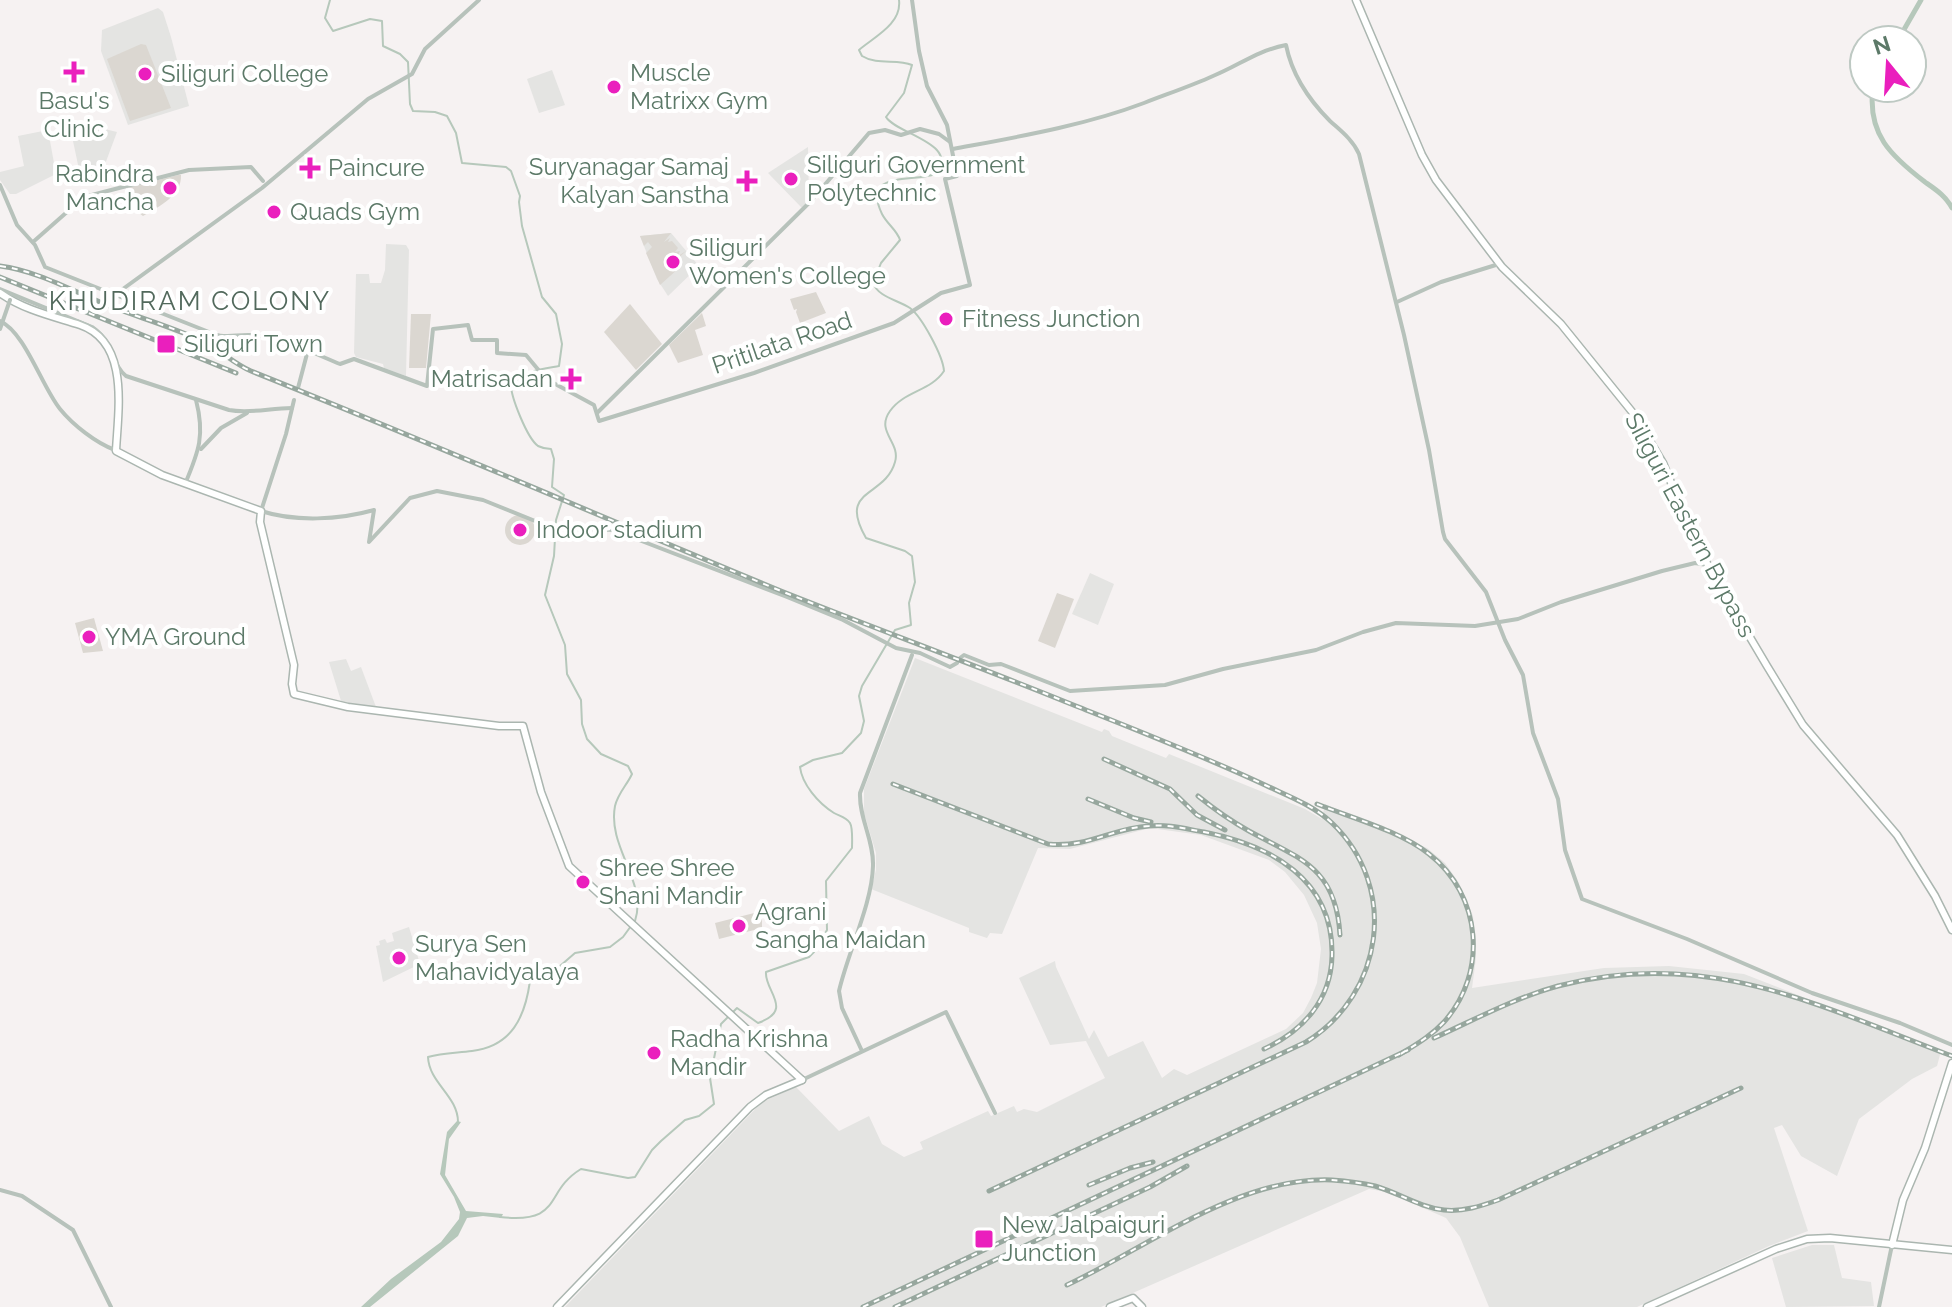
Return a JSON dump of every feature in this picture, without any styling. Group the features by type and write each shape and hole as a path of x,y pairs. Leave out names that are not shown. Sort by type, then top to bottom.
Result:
{"main road":[{"name":"Siliguri Eastern Bypass","path":"1358,0 1424,154 1448,199 1499,264 1561,324 1633,413 1663,463 1699,548 1803,725 1897,835 1952,930"},
{"name":"Siliguri Eastern Bypass","path":"1424,154 1450,196 1494,253 1569,328 1641,419 1668,465 1708,563 1810,728 1892,823 1952,921"},
{"path":"0,291 10,300 91,331 106,346 119,380 116,451 185,484 261,511 260,522 294,665 294,694 348,707 499,726 523,726 541,792 568,864 796,1079 750,1107 557,1307"},
{"path":"1894,1245 1906,1199 1927,1154 1951,1068"},
{"path":"1647,1307 1776,1249 1807,1239 1830,1238 1952,1250"},
{"path":"1110,1307 1131,1298 1138,1300 1142,1307"}],"street":[{"path":"116,294 262,188 357,107 412,74 425,49 479,0"},
{"path":"912,0 927,86 944,118 952,146"},
{"path":"0,185 17,225 33,242 45,267 219,336 252,335 308,350 340,364 354,359 427,386 433,329 468,325 472,340 497,340 497,353 526,355 539,372 555,385 590,402 597,412 810,202 869,133 885,130 901,135 916,130 933,131 952,146 994,143 1139,105 1216,75 1253,54 1286,45 1293,69 1315,107 1350,139 1359,154 1396,302 1445,539 1486,592 1523,675 1533,733 1558,799 1565,850 1582,899 1702,945 1812,993 1900,1023 1952,1045"},
{"name":"Pritilata Road","path":"597,412 599,421 754,373 894,323 941,293 970,285 945,179 957,176 952,146"},
{"path":"33,242 84,197 185,171 251,167 263,181 269,182"},
{"path":"262,188 263,181"},
{"path":"1396,302 1441,282 1499,264"},
{"path":"0,291 92,327 104,337 119,369 126,376 196,400 247,413"},
{"path":"0,329 10,300"},
{"path":"0,321 9,327 27,352 60,410 106,447 116,451"},
{"path":"298,388 308,350"},
{"path":"185,484 199,451 201,420 196,400"},
{"path":"294,400 261,511 282,518 328,517 374,510 369,542 410,498 437,491 495,503 550,527 613,530 843,620 896,648 920,653 951,667 964,655 989,665 1001,664 1070,691 1165,685 1223,669 1313,651 1396,623 1475,626 1518,619 1561,602 1690,564 1708,563"},
{"path":"199,451 221,428 247,413 269,408 292,408"},
{"path":"1690,564 1698,558 1699,548"},
{"path":"862,1051 840,1003 839,991 873,868 873,851 862,814 860,793 912,655"},
{"path":"796,1079 818,1072 946,1012 994,1111"},
{"path":"0,1190 22,1196 73,1230 111,1307"},
{"path":"1879,1307 1894,1245"}],"shaded area":[{"name":"Siliguri College","path":"158,8 163,12 171,37 189,106 128,125 101,51 102,30"},
{"path":"141,44 146,45 171,108 130,121 107,59"},
{"path":"552,70 565,105 539,113 527,79"},
{"path":"84,124 117,132 101,175 81,179 73,141 86,139"},
{"path":"48,130 56,174 10,194 0,180 0,172 24,166 18,136"},
{"name":"Siliguri Government Polytechnic","path":"808,147 809,201 802,208 768,173"},
{"path":"181,175 178,189 168,200 143,216 135,210 127,188"},
{"name":"Siliguri Women's College","path":"671,233 699,266 668,296 657,279 640,236"},
{"path":"671,233 664,242 670,238 668,242 672,241 678,248 675,252 680,251 678,256 686,251 674,262 679,268 660,285 646,253 652,247 648,242 644,246 640,236"},
{"path":"386,244 406,245 409,250 406,376 384,368 383,364 356,357 354,353 356,274 369,274 370,283 381,283"},
{"path":"816,292 826,313 800,323 797,309 794,310 790,299"},
{"path":"630,304 662,344 636,370 604,332"},
{"path":"702,313 706,326 695,330 703,355 678,363 669,345"},
{"path":"411,314 431,314 426,368 409,368"},
{"name":"Indoor stadium","path":"520,515 531,519 535,530 531,541 520,545 509,541 505,530 509,519"},
{"path":"1090,573 1114,584 1098,625 1072,614"},
{"path":"1057,593 1074,599 1055,648 1038,641"},
{"name":"YMA Ground","path":"94,618 103,651 83,653 75,623"},
{"path":"915,658 1102,732 1104,729 1112,736 1166,758 1169,754 1305,809 1322,819 1325,804 1427,848 1445,863 1459,883 1473,916 1476,958 1472,988 1604,968 1669,966 1744,974 1941,1051 1937,1066 1912,1079 1859,1119 1837,1176 1801,1156 1782,1125 1774,1128 1808,1231 1637,1307 1489,1307 1460,1237 1446,1218 1387,1192 1369,1189 1101,1307 565,1307 762,1102 796,1087 839,1131 869,1116 882,1144 904,1157 923,1149 920,1142 988,1111 991,1116 1014,1106 1017,1112 1024,1109 1037,1112 1105,1078 1086,1041 1050,1045 1019,978 1055,961 1089,1039 1094,1030 1108,1057 1143,1041 1162,1078 1174,1069 1187,1075 1286,1029 1303,1013 1317,983 1321,949 1317,923 1304,895 1285,872 1269,860 1201,835 1150,828 1070,849 1038,848 1002,934 990,933 987,938 871,889 876,853 864,813 864,789"},
{"path":"346,659 351,671 361,667 376,707 342,704 329,662"},
{"name":"Agrani Sangha Maidan","path":"762,911 762,928 719,939 715,923"},
{"name":"Surya Sen Mahavidyalaya","path":"409,927 420,964 383,982 376,946 385,939 387,943 394,941 392,933"},
{"path":"457,1121 461,1122 449,1139 445,1175 466,1211 503,1214 501,1218 467,1218 458,1236 370,1307 361,1307 391,1279 441,1242 459,1219 460,1212 454,1197 440,1174 447,1132"},
{"path":"1812,1245 1834,1245 1842,1278 1871,1282 1874,1306 1786,1307 1772,1258"}],"waterway":[{"path":"330,0 325,18 333,31 370,19 382,21 383,46 400,54 408,62 413,111 447,116 456,133 462,163 506,167 511,171 520,196 522,226 542,297 556,314 562,344 559,366 534,371 511,385 529,435 540,447 551,449 554,459 552,487 564,495 556,520 554,556 545,595 565,645 567,674 581,700 582,724 587,739 601,754 628,766 632,774 616,801 614,821 636,892 638,907 635,921"},
{"path":"500,1217 520,1218 544,1211 561,1187 581,1169 635,1177 661,1141 685,1120 699,1116 714,1104 710,1078 721,1024 737,1008 758,1023 769,1018 776,1006 766,972 809,957 827,930 826,881 852,848 852,828 848,821 817,799 804,780 800,767 813,760 842,753 861,733 864,721 859,696 862,686 895,630 911,625 909,603 915,582 912,556 866,538 857,510 860,501 890,474 895,462 895,449 885,425 890,411 903,399 939,378 944,371 936,347 915,313 884,295 873,283 881,263 900,240 882,214 877,200 878,190 892,181 935,174 941,164 940,155 934,147 886,117 904,93 912,65 868,59 859,50 892,23 899,9 899,0"},
{"path":"1907,24 1921,0"},
{"path":"1872,104 1878,131 1892,153 1943,196 1952,208"},
{"path":"458,1122 457,1113 433,1074 428,1057 472,1051 497,1043 507,1036 520,1018 530,981 540,973 560,966 575,953 610,947 631,926"}],"railway":[{"path":"0,266 43,277 112,307 189,335 251,371 781,591 1195,754 1300,801 1332,823 1353,849 1367,877 1374,908 1373,938 1366,968 1352,997 1332,1021 1306,1042 989,1191"},
{"path":"0,277 236,373"},
{"path":"1104,759 1170,789 1197,815 1225,830"},
{"path":"893,784 1048,844 1076,843 1123,830 1170,826 1252,846 1294,870 1310,886 1322,906 1330,929 1330,972 1326,987 1312,1012 1291,1033 1264,1049"},
{"path":"1198,796 1236,823 1312,868 1331,894 1340,935"},
{"path":"1088,799 1151,822"},
{"path":"1317,804 1390,832 1429,854 1447,871 1469,912 1473,958 1468,981 1458,1002 1439,1027 1399,1055"},
{"path":"1434,1038 1510,1003 1558,986 1612,976 1663,973 1760,987 1807,1001 1952,1056"},
{"path":"863,1307 1408,1050"},
{"path":"1067,1285 1229,1201 1263,1189 1297,1182 1332,1180 1370,1185 1444,1210 1478,1206 1498,1200 1741,1088"},
{"path":"1089,1185 1153,1162"},
{"path":"895,1307 1150,1187 1187,1166"}],"place":[{"name":"Basu's Clinic","path":"74,72"},
{"name":"Siliguri College","path":"145,74"},
{"name":"Muscle Matrixx Gym","path":"614,87"},
{"name":"Paincure","path":"310,168"},
{"name":"Siliguri Government Polytechnic","path":"791,179"},
{"name":"Suryanagar Samaj Kalyan Sanstha","path":"747,181"},
{"name":"Rabindra Mancha","path":"170,188"},
{"name":"Quads Gym","path":"274,212"},
{"name":"Siliguri Women's College","path":"673,262"},
{"name":"Fitness Junction","path":"946,319"},
{"name":"Siliguri Town","path":"166,344"},
{"name":"Matrisadan","path":"571,379"},
{"name":"Indoor stadium","path":"520,530"},
{"name":"YMA Ground","path":"89,637"},
{"name":"Shree Shree Shani Mandir","path":"583,882"},
{"name":"Agrani Sangha Maidan","path":"739,926"},
{"name":"Surya Sen Mahavidyalaya","path":"399,958"},
{"name":"Radha Krishna Mandir","path":"654,1053"},
{"name":"New Jalpaiguri Junction","path":"984,1239"}],"district":[{"name":"KHUDIRAM COLONY","path":"190,301"}]}
